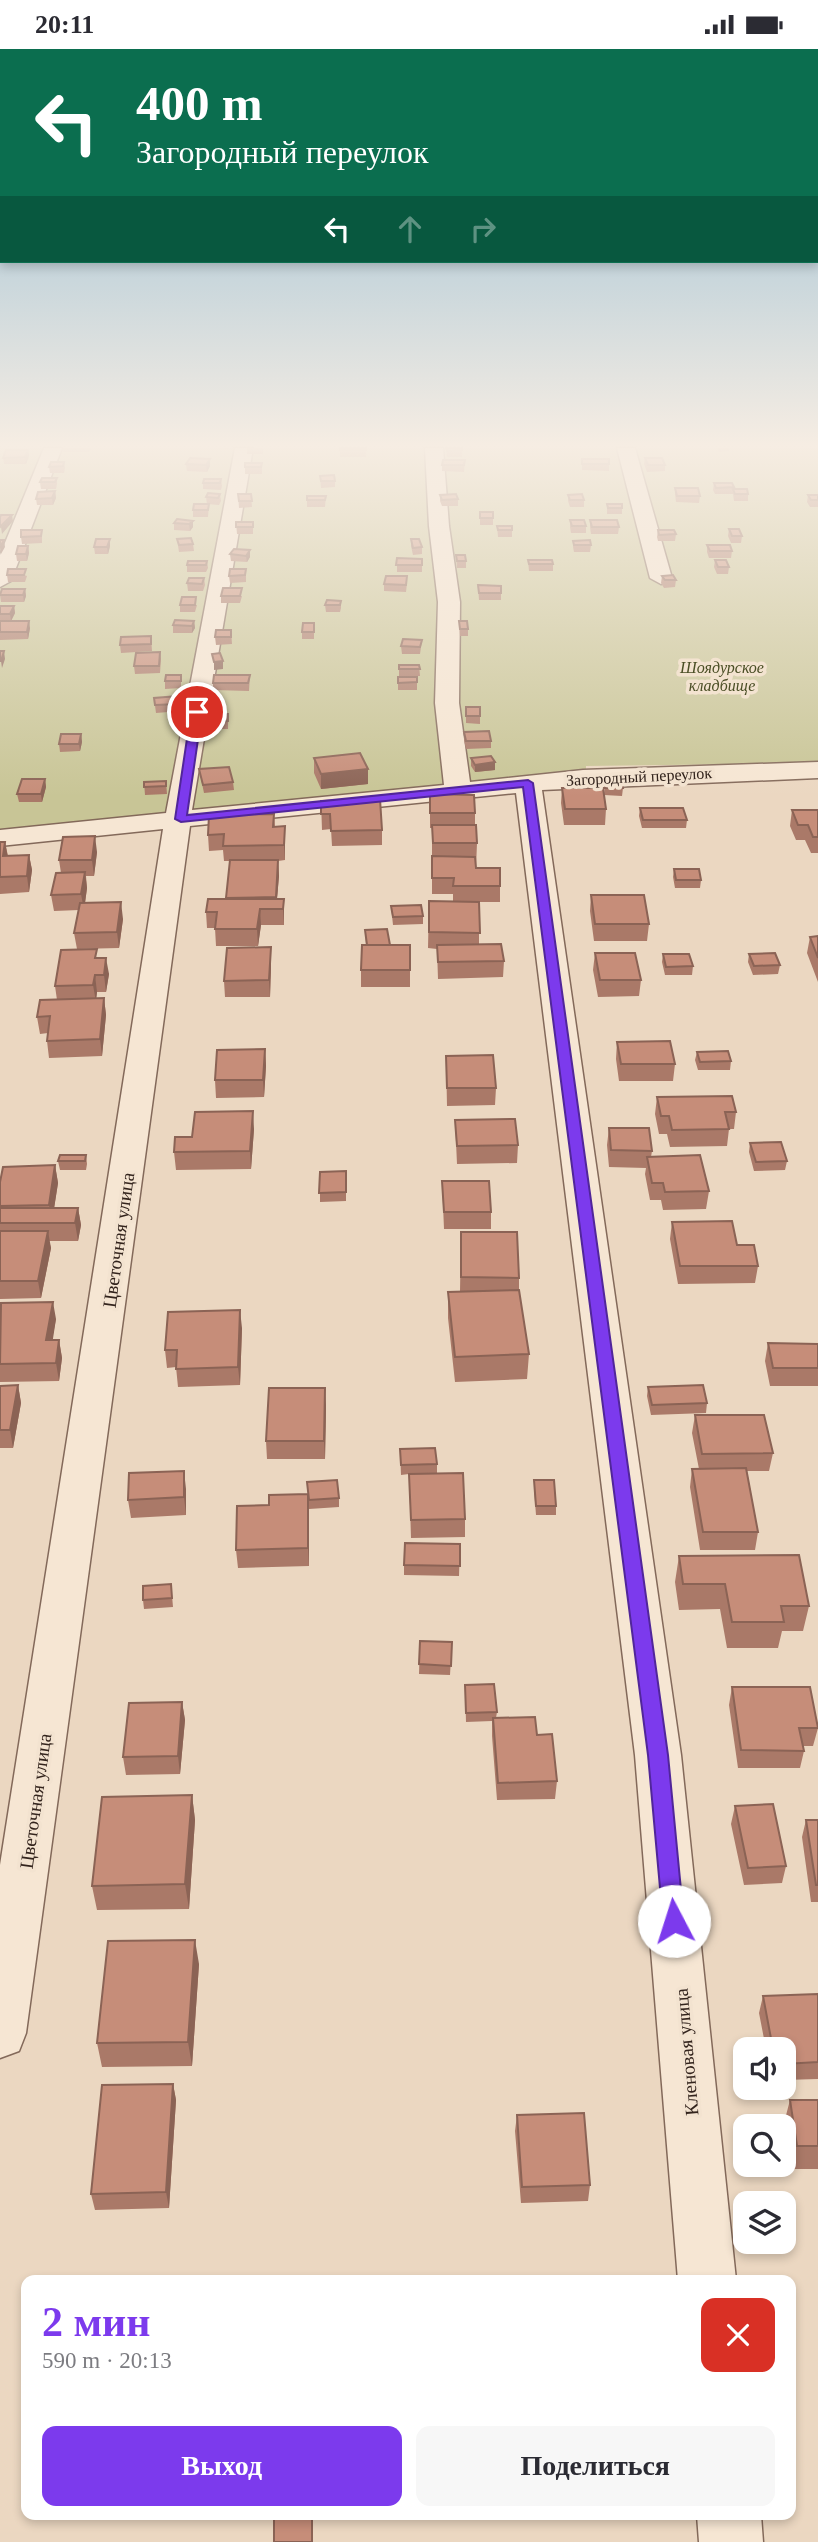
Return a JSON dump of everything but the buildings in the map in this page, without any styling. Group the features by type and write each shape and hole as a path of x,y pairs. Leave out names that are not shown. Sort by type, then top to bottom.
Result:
{"street":[{"name":"Цветочная улица","path":"0,2033 181,819 183,791 223,564"},
{"path":"444,564 449,602 447,703 458,791"},
{"path":"657,564 661,578"},
{"name":"Загородный переулок","path":"0,838 528,783 683,773 818,770"},
{"name":"Кленовая улица","path":"528,783 658,1755 707,2275"},
{"path":"729,2520 731,2542"}],"green space":[{"name":"Шоядурское кладбище","path":"0,564 818,564 818,763 586,766 586,774 0,836"}],"route":[{"path":"197,712 183,791 181,819 528,783 658,1755 674,1921"}]}
